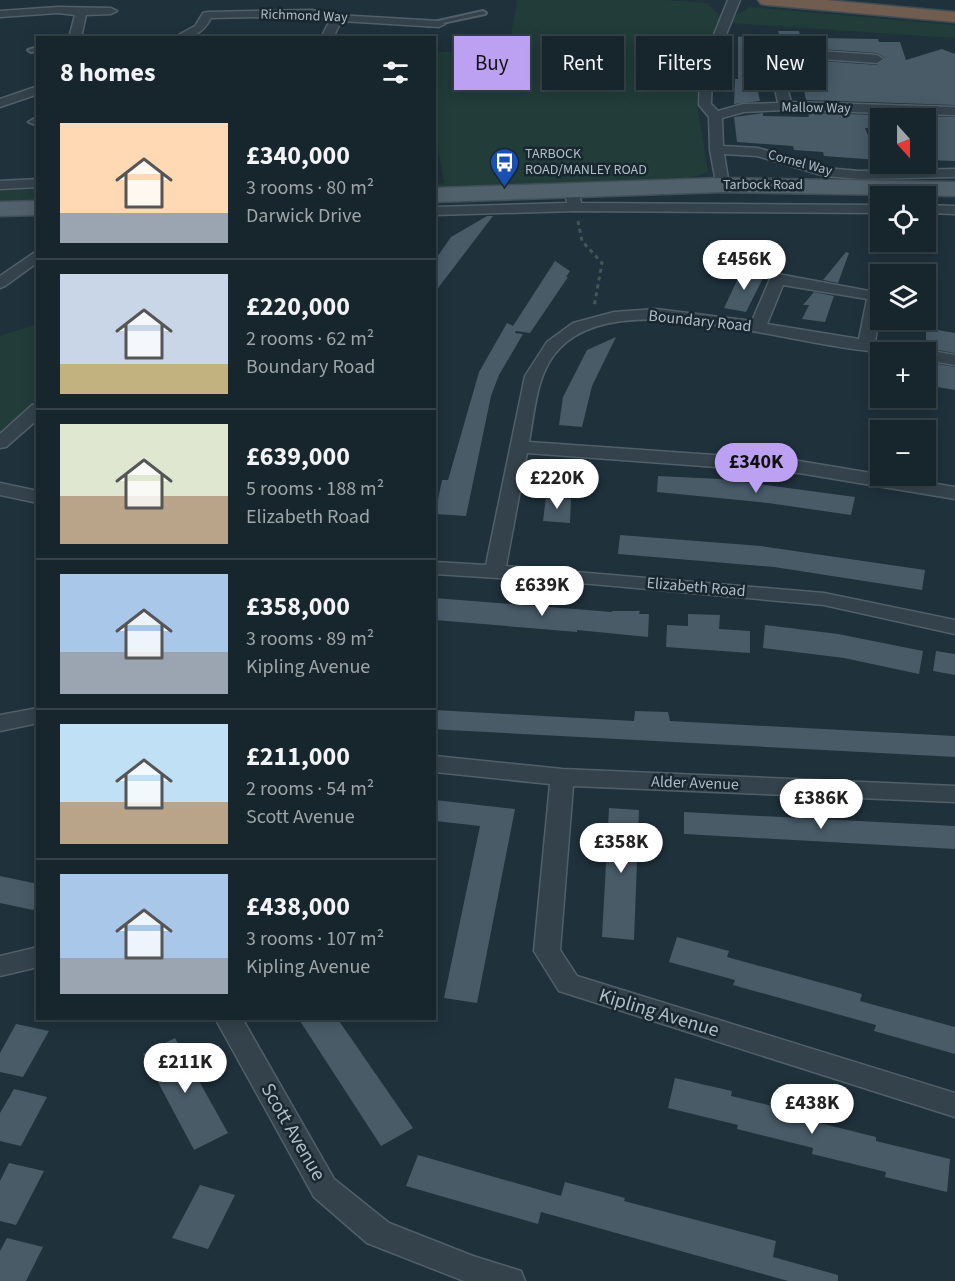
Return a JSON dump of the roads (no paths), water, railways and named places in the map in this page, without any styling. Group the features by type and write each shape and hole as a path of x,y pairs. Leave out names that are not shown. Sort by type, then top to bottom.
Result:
{"highway":[{"path":"767,0 955,17"},
{"path":"880,0 955,6"}],"main road":[{"name":"Tarbock Road","path":"436,195 573,199 722,185 955,189"},
{"path":"0,209 36,208"}],"street":[{"path":"183,36 200,28 207,15 202,0"},
{"path":"722,185 715,116 705,105 706,69 734,0"},
{"path":"0,14 58,10 111,11"},
{"path":"75,36 81,12"},
{"name":"Richmond Way","path":"207,15 312,13 337,18 365,18 425,25"},
{"path":"327,36 337,18"},
{"path":"785,106 779,79 792,60 806,54 877,59"},
{"path":"0,103 36,91"},
{"name":"Mallow Way","path":"715,116 744,108 785,106 955,111"},
{"name":"Cornel Way","path":"717,150 758,152 825,172 859,175 955,173"},
{"path":"0,184 36,183"},
{"path":"436,211 573,199"},
{"name":"Tarbock Road","path":"573,199 870,209"},
{"path":"936,209 955,210"},
{"path":"0,284 36,256"},
{"path":"758,327 778,279 875,296 866,346"},
{"name":"Boundary Road","path":"495,571 521,447 533,376 553,345 579,326 614,317 656,314 758,327 870,347"},
{"path":"936,357 955,360"},
{"path":"0,443 36,412"},
{"path":"521,447 800,467 955,493"},
{"path":"0,489 36,497"},
{"name":"Elizabeth Road","path":"436,568 824,599 955,627"},
{"path":"0,723 36,715"},
{"name":"Alder Avenue","path":"436,764 562,777 955,794"},
{"name":"Kipling Avenue","path":"562,777 547,951 568,984 955,1105"},
{"path":"0,966 36,957"},
{"name":"Scott Avenue","path":"229,1020 324,1188 378,1233 473,1270 510,1281"}],"lane":[{"path":"425,25 483,13"}],"place":[{"name":"TARBOCK ROAD/MANLEY ROAD","path":"504,188"}]}
